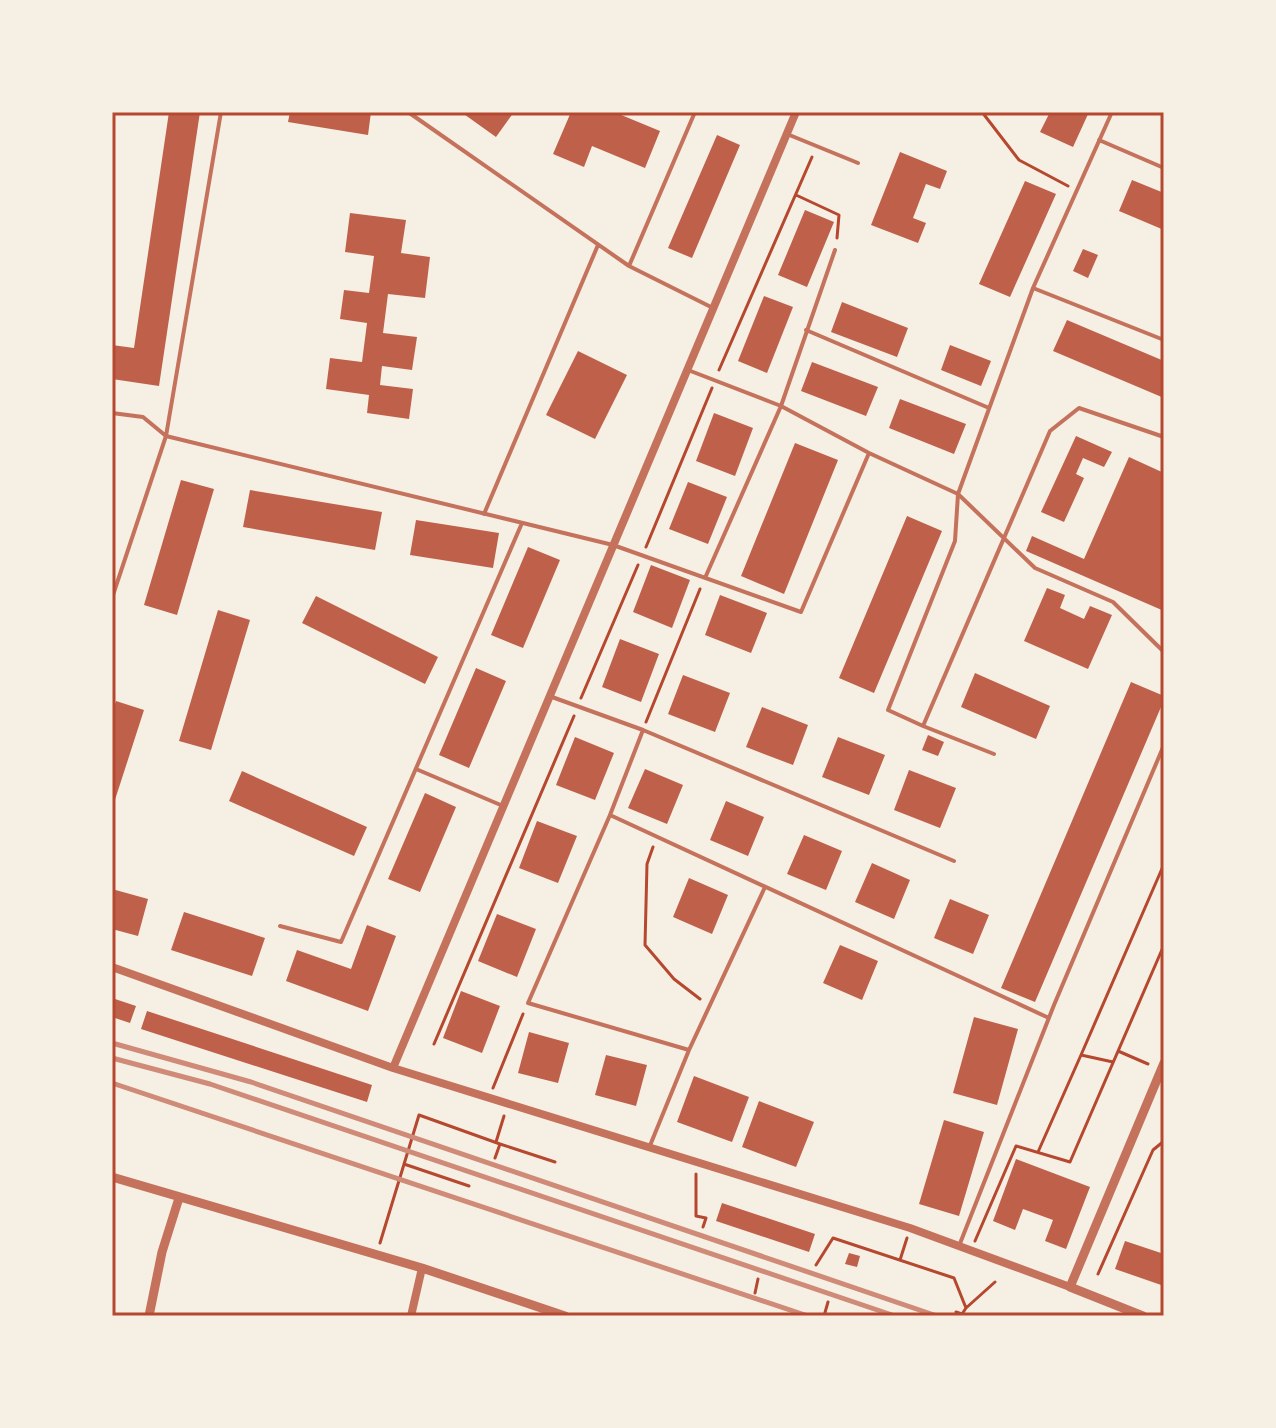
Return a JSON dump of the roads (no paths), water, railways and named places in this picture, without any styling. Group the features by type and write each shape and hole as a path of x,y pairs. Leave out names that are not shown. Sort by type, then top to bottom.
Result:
{"street":[{"path":"393,1068 552,697 796,112"},
{"path":"112,967 489,1100 971,1250 1143,1316"},
{"path":"1070,1287 1164,1063"},
{"path":"112,1177 422,1268 565,1316"},
{"path":"149,1316 162,1252 179,1198"},
{"path":"411,1316 422,1268"}],"lane":[{"path":"112,598 166,436 221,112"},
{"path":"408,112 629,266 713,308"},
{"path":"629,266 695,112"},
{"path":"994,754 888,710 955,541 958,494 1033,288 1112,112"},
{"path":"787,134 858,163"},
{"path":"1099,140 1164,168"},
{"path":"484,514 598,245"},
{"path":"705,578 781,406 835,250"},
{"path":"1033,288 1164,340"},
{"path":"806,330 989,408"},
{"path":"688,370 781,406 869,453 958,494 1035,568 1113,602 1164,652"},
{"path":"923,726 1050,431 1079,408 1164,437"},
{"path":"112,413 143,417 166,436 613,545 801,612 869,453"},
{"path":"280,926 341,942 522,523"},
{"path":"552,697 643,730 954,861"},
{"path":"643,730 610,815 528,1003 689,1050"},
{"path":"959,1246 1049,1018 1164,745"},
{"path":"416,769 503,806"},
{"path":"610,815 1049,1018"},
{"path":"649,1148 689,1050 765,887"}],"railway":[{"path":"112,1043 251,1082 937,1316"},
{"path":"112,1058 210,1084 895,1316"},
{"path":"112,1083 808,1316"}]}
